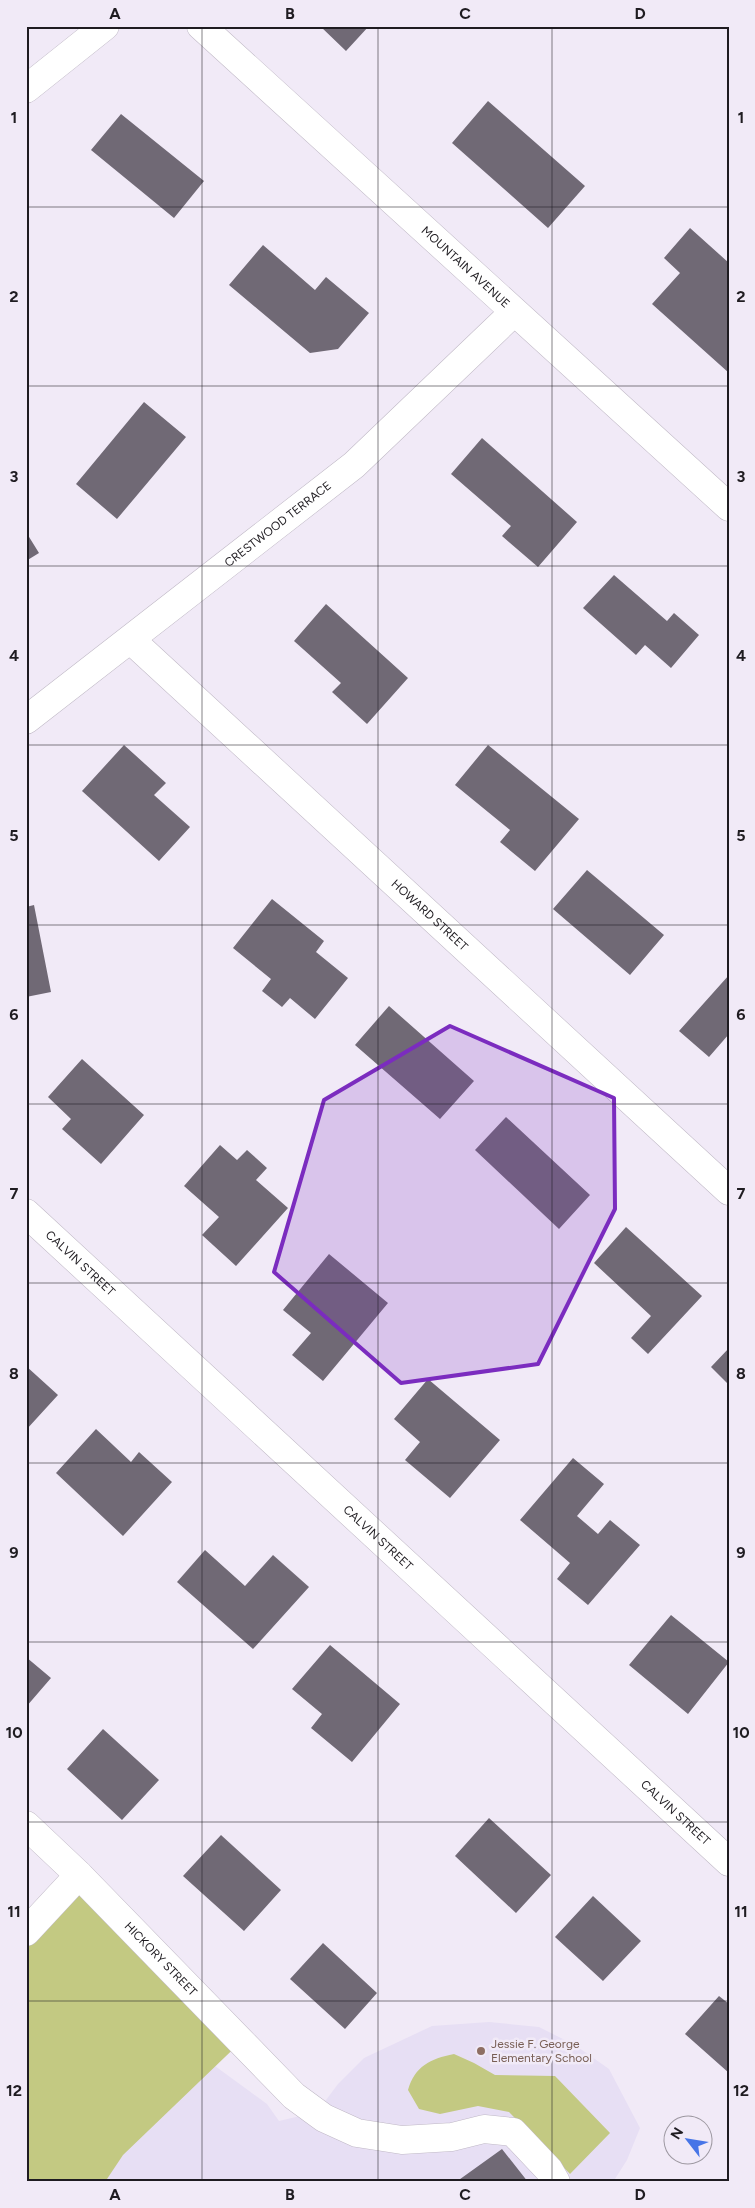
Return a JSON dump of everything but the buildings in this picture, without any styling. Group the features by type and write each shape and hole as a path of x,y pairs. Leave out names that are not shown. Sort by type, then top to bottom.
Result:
{"street":[{"path":"26,89 104,26"},
{"name":"MOUNTAIN AVENUE","path":"201,26 729,508"},
{"name":"CRESTWOOD TERRACE","path":"26,720 354,465 514,312"},
{"name":"HOWARD STREET","path":"131,640 729,1191"},
{"name":"CALVIN STREET","path":"26,1213 729,1862"},
{"name":"HICKORY STREET","path":"26,1825 80,1875 294,2096 324,2118 357,2133 402,2140 452,2137 484,2129 513,2132 549,2170 556,2182"},
{"path":"26,1932 80,1875"}],"highlighted area":[{"path":"450,1026 614,1098 615,1209 538,1364 401,1383 274,1272 324,1100"}],"shaded area":[{"name":"Jessie F. George Elementary School","path":"489,2022 539,2027 575,2045 609,2069 640,2128 627,2160 613,2182 26,2182 215,2066 267,2104 279,2121 317,2112 338,2084 364,2058 432,2026"}],"green space":[{"path":"76,1889 250,2033 123,2155 105,2182 26,2182 26,1943"},
{"path":"454,2054 495,2075 555,2076 610,2133 570,2174 509,2112 478,2106 440,2114 419,2109 408,2090 415,2075 419,2069 431,2061"}],"place":[{"name":"Jessie F. George Elementary School","path":"481,2051"}]}
